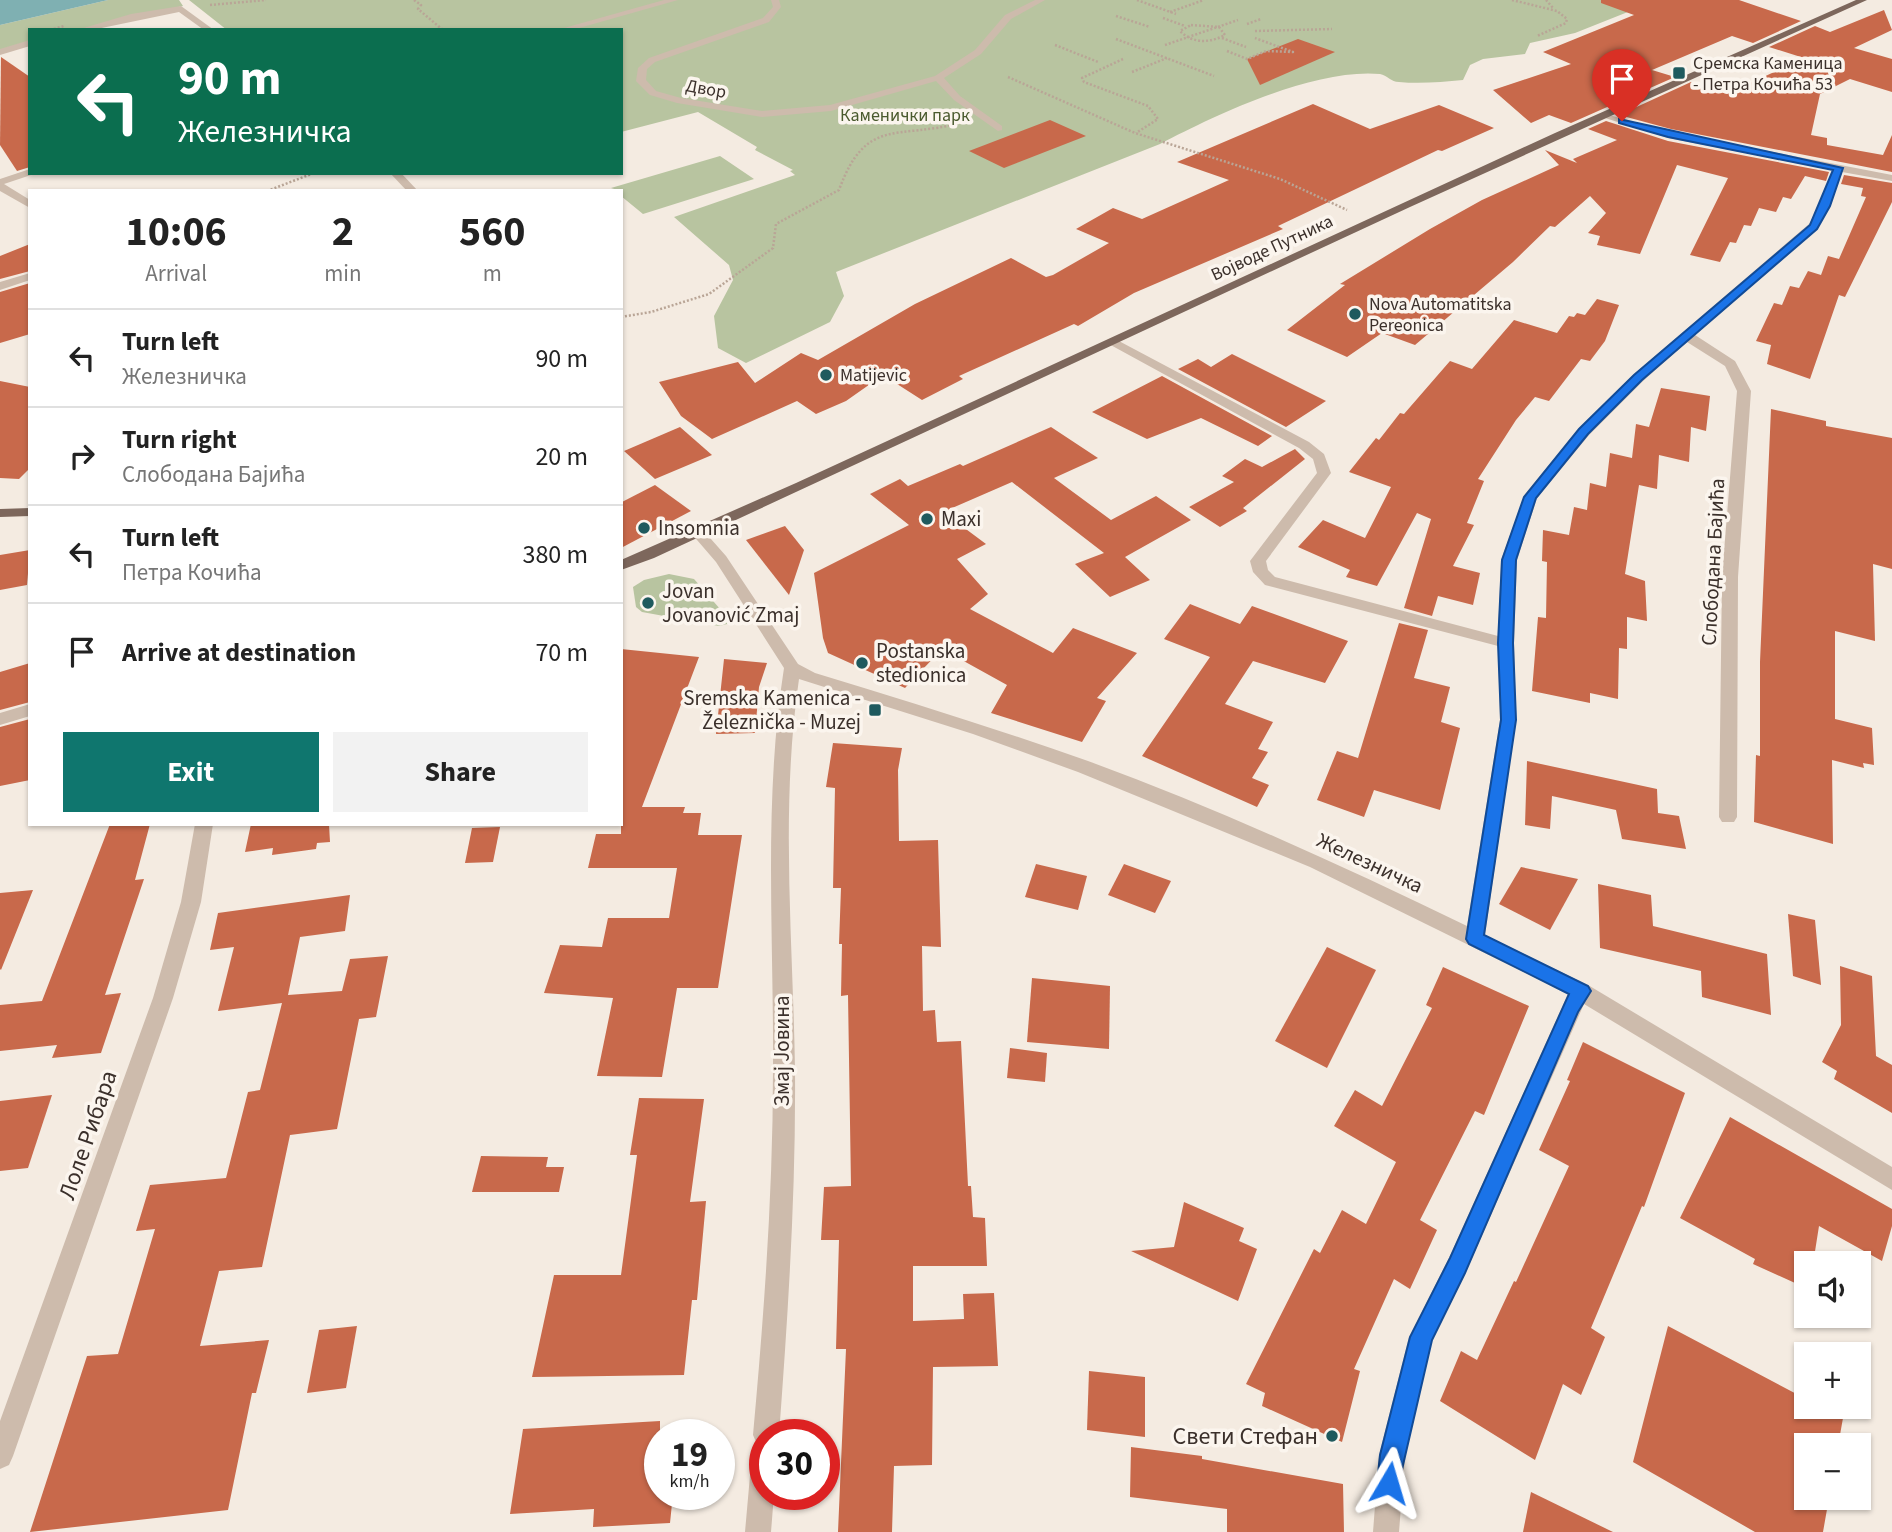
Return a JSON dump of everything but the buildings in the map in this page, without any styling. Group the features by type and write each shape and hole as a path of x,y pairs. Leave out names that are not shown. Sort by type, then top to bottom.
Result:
{"main road":[{"name":"Војводе Путника","path":"623,564 698,533 1605,115 1863,0"},
{"path":"0,513 28,512"}],"street":[{"path":"569,28 674,0"},
{"name":"Двор","path":"775,0 777,7 766,20 652,60 643,68 640,80 644,87 680,101 780,114 831,108 938,78"},
{"path":"998,128 957,98 938,78 978,52 1008,17 1041,0"},
{"path":"88,28 131,17 181,9 207,28"},
{"path":"0,51 28,44"},
{"path":"1605,115 1668,135 1892,178"},
{"path":"1475,939 1508,720 1506,643 1509,560 1530,497 1584,432 1638,378 1814,226 1825,206 1838,168"},
{"path":"0,184 28,173"},
{"path":"397,175 412,189"},
{"path":"0,184 28,204"},
{"path":"0,286 28,277"},
{"name":"Слободана Бајића","path":"1687,336 1730,364 1744,391 1730,577 1728,817"},
{"path":"1113,343 1304,445 1319,457 1324,473 1258,561 1266,578 1280,585 1506,643"},
{"path":"698,533 721,559 792,667"},
{"name":"Железничка","path":"792,667 809,677 1084,766 1328,867 1581,991 1892,1179"},
{"name":"Змај Јовина","path":"767,1419 776,1310 784,1070 779,888 782,772 792,667"},
{"path":"0,719 28,711"},
{"name":"Лоле Рибара","path":"0,1456 163,998 191,902 204,826"},
{"path":"1386,1532 1392,1455 1421,1337 1457,1266 1571,1008 1581,991"},
{"path":"758,1532 760,1510"}],"path":[{"path":"181,9 266,0"},
{"path":"414,0 421,5 418,9 441,28"},
{"path":"1137,0 1176,14"},
{"path":"1170,12 1205,0"},
{"path":"1512,0 1557,11"},
{"path":"1537,36 1566,23 1567,19 1546,0"},
{"path":"1116,16 1150,27"},
{"path":"1163,18 1186,26 1198,24 1219,27 1226,32 1221,38"},
{"path":"1247,23 1261,19"},
{"path":"1165,45 1238,20"},
{"path":"1186,26 1180,31 1188,38 1221,38 1246,47"},
{"path":"1255,31 1332,29"},
{"path":"1227,51 1247,59 1266,51 1293,52 1255,38"},
{"path":"1116,39 1214,76"},
{"path":"1055,45 1098,62"},
{"path":"1132,72 1168,58"},
{"path":"1124,60 1096,69 1082,78 1084,82 1148,106 1158,120 1135,133"},
{"path":"1008,77 1135,133 1280,178 1356,214"},
{"path":"623,317 651,312 709,294 773,248 776,225 839,190 846,165 868,141 892,131 950,126 979,115"},
{"path":"272,189 309,175"}],"green space":[{"path":"108,0 179,0 183,6 86,28 28,28 28,43 0,51 0,25"},
{"name":"Каменички парк","path":"189,0 1658,0 1575,33 1530,43 1525,54 1483,59 1470,65 1463,80 1407,83 1396,82 1380,74 1354,74 1326,78 1267,95 1160,144 836,272 844,296 830,322 746,363 718,348 714,316 733,280 729,265 674,217 795,175 790,171 793,170 755,150 757,147 698,112 623,131 623,28 224,28"},
{"path":"720,156 754,179 643,214 623,198 623,189 611,188"},
{"path":"669,574 694,579 727,617 727,624 719,626 642,612 636,607 633,587 644,580"}],"water":[{"path":"0,0 108,0 0,25"}],"place":[{"name":"Сремска Каменица - Петра Кочића 53","path":"1679,73"},
{"name":"Nova Automatitska Pereonica","path":"1355,314"},
{"name":"Matijevic","path":"826,375"},
{"name":"Maxi","path":"927,519"},
{"name":"Insomnia","path":"644,528"},
{"name":"Jovan Jovanović Zmaj","path":"648,603"},
{"name":"Postanska stedionica","path":"862,663"},
{"name":"Sremska Kamenica - Železnička - Muzej","path":"875,710"},
{"name":"Свети Стефан","path":"1332,1436"}],"route":[{"path":"1389,1483 1392,1455 1421,1337 1457,1266 1571,1008 1581,991 1475,939 1508,720 1509,677 1506,643 1509,560 1518,528 1530,497 1584,432 1638,378 1814,226 1825,206 1838,168 1668,135 1622,121"}]}
